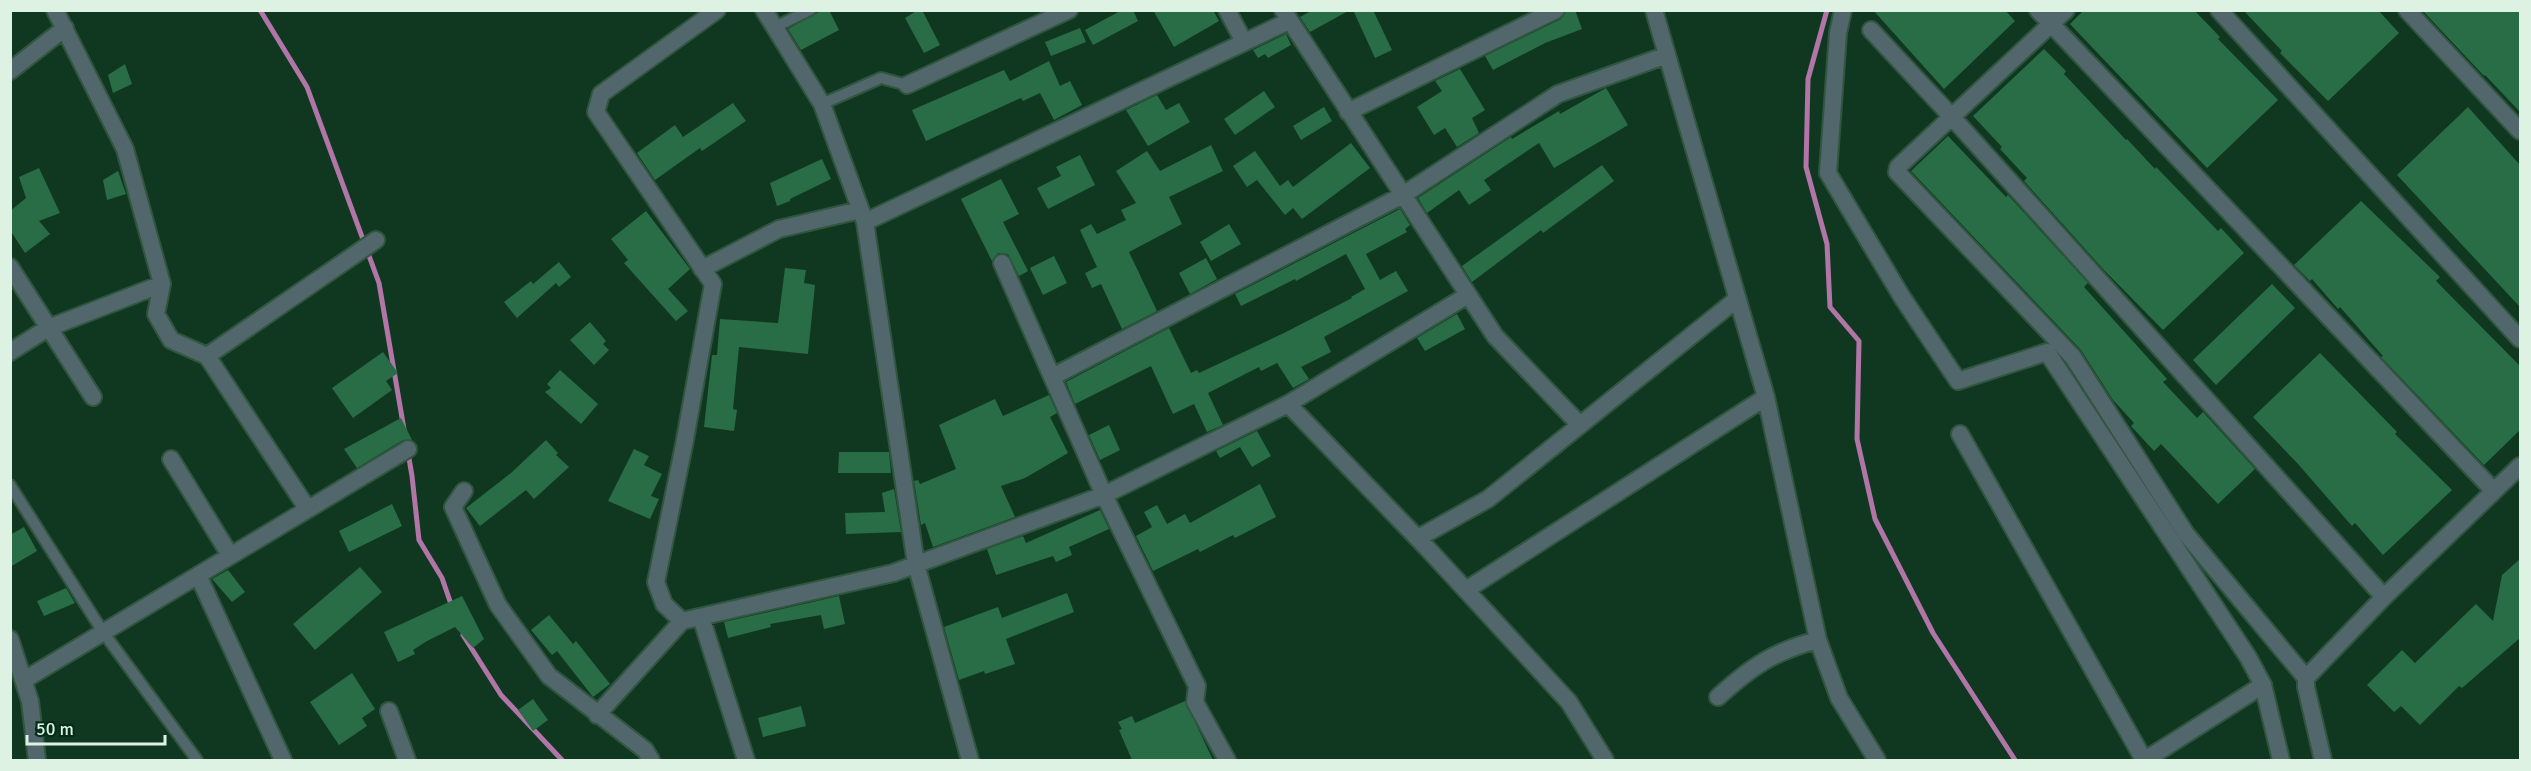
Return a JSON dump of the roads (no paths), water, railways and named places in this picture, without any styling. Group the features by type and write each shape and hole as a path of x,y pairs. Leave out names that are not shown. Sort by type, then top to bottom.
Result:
{"street":[{"path":"55,10 125,149 162,284 156,314 171,340 207,356 307,508"},
{"path":"682,621 664,604 656,582 713,284 596,112 601,94 717,10"},
{"path":"764,10 822,104 863,216 916,564 970,760"},
{"path":"907,85 1070,10"},
{"path":"1227,10 1244,42"},
{"path":"1348,112 1556,10"},
{"path":"1654,10 1766,397 1818,640 1839,698 1876,760"},
{"path":"1844,10 1838,33 1828,173 1902,297 1958,381 2047,352 2248,657 2263,685 2281,760"},
{"path":"2038,10 2494,491"},
{"path":"2066,10 1898,167 1897,172 1899,177 2073,357 2186,534 2306,678 2306,687 2323,760"},
{"path":"2219,10 2520,339"},
{"path":"2407,10 2520,130"},
{"path":"702,269 779,230 863,216 1244,42 1286,16 1495,336 1580,425"},
{"path":"10,71 65,28"},
{"path":"1870,30 1952,117 2384,597"},
{"path":"1052,377 1403,195 1558,94 1667,55"},
{"path":"207,356 376,240"},
{"path":"1002,263 1104,495 1197,686 1195,702 1227,760"},
{"path":"10,267 93,397"},
{"path":"10,352 48,328 162,284"},
{"path":"597,715 682,621 893,573 1104,495 1288,404 1468,295"},
{"path":"1418,538 1488,499 1737,299"},
{"path":"1466,590 1766,397"},
{"path":"1288,404 1418,538 1569,702 1605,760"},
{"path":"1960,434 2144,760 2263,685"},
{"path":"24,680 408,449"},
{"path":"171,459 230,555"},
{"path":"2306,678 2384,597 2520,466"},
{"path":"464,491 453,507 498,605 549,676 645,750 651,760"},
{"path":"198,575 283,760"},
{"path":"701,617 746,760"},
{"path":"10,639 30,701 37,760"},
{"path":"1718,698 1764,659 1789,647 1818,640"},
{"path":"389,711 407,760"}],"lane":[{"path":"775,27 810,10"},
{"path":"822,104 881,78 907,85"},
{"path":"10,485 103,632 196,760"}],"waterway":[{"path":"260,10 307,87 379,283 412,476 419,540 442,578 452,607"},
{"path":"1827,10 1808,79 1806,167 1827,244 1830,307 1859,341 1857,439 1875,519 1933,633 2015,760"},
{"path":"463,635 501,695 562,760"}]}
